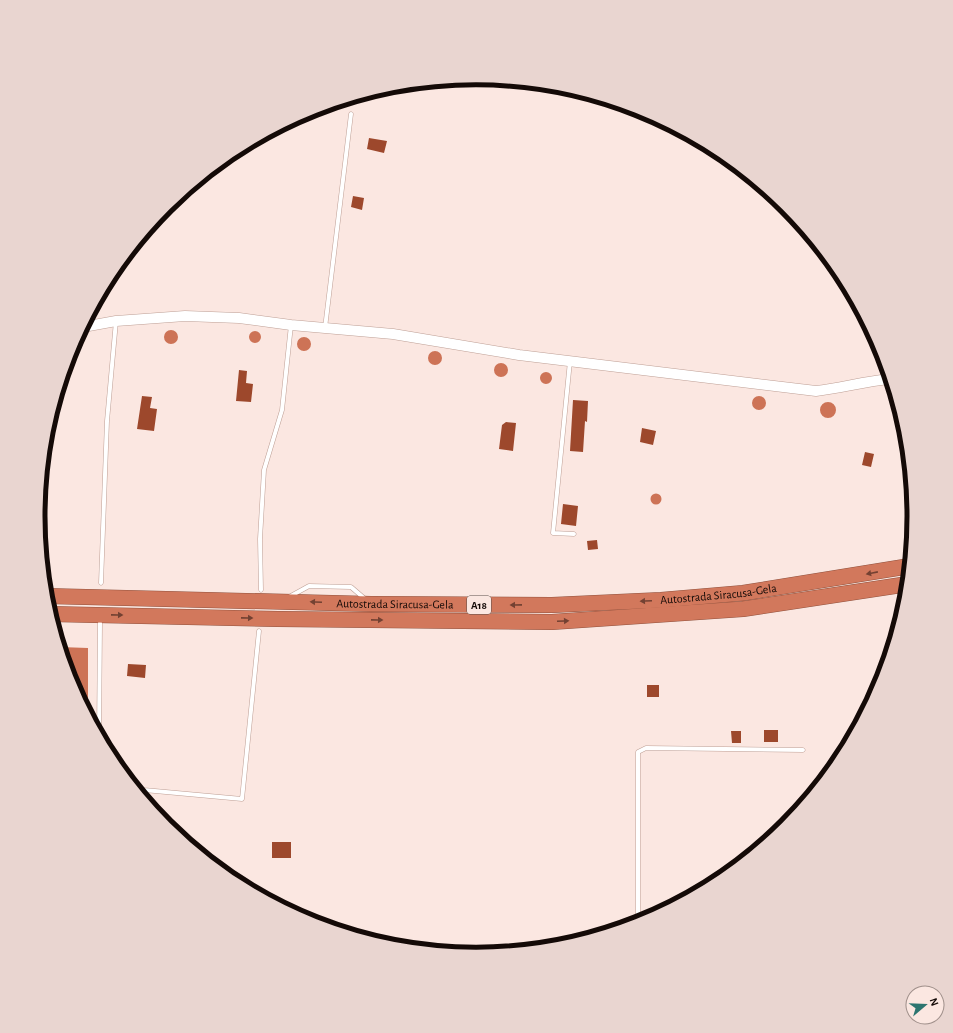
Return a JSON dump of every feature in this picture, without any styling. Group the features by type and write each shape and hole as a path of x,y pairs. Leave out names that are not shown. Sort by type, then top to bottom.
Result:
{"highway":[{"name":"Autostrada Siracusa-Gela","path":"52,596 371,604 552,605 661,600 743,593 905,567"},
{"name":"Autostrada Siracusa-Gela","path":"56,614 286,619 552,622 662,616 743,609 902,585"}],"street":[{"path":"89,326 116,321 185,316 239,318 291,325 393,334 519,355 816,391 836,389 864,381 885,379"}],"lane":[{"path":"325,328 351,114"},
{"path":"101,584 107,421 116,321"},
{"path":"261,590 260,539 264,470 282,410 291,325"},
{"path":"570,361 553,534 574,534"},
{"path":"99,725 100,623"},
{"path":"143,790 242,800 259,631"},
{"path":"638,916 638,752 646,748 803,750"}],"shaded area":[{"path":"168,330 174,330 178,334 178,340 174,344 168,344 164,340 164,334"},
{"path":"253,331 257,331 261,337 257,343 253,343 249,339 249,335"},
{"path":"301,337 307,337 311,341 311,347 307,351 301,351 297,347 297,341"},
{"path":"435,351 440,353 442,358 440,363 435,365 430,363 428,358 430,353"},
{"path":"501,363 506,365 508,370 506,375 501,377 496,375 494,370 496,365"},
{"path":"544,372 548,372 552,378 548,384 544,384 540,380 540,376"},
{"path":"759,396 764,398 766,403 764,408 759,410 754,408 752,403 754,398"},
{"path":"828,402 834,404 836,410 834,416 828,418 822,416 820,410 822,404"},
{"path":"654,494 658,494 660,495 660,503 654,504 651,501 651,497"},
{"path":"66,647 88,648 88,705"}],"building":[{"path":"369,138 387,141 384,153 367,149"},
{"path":"353,196 364,198 362,210 351,207"},
{"path":"239,370 247,371 246,383 253,384 251,402 236,401"},
{"path":"142,396 152,397 150,408 157,409 154,431 137,429"},
{"path":"573,400 588,401 583,452 570,451"},
{"path":"506,422 516,423 513,451 499,449 502,425"},
{"path":"642,428 656,431 653,445 640,442"},
{"path":"865,452 874,454 871,467 862,465"},
{"path":"563,504 578,506 576,526 561,524"},
{"path":"597,540 598,549 588,550 587,541"},
{"path":"128,664 146,665 145,678 127,676"},
{"path":"647,685 659,685 659,697 647,697"},
{"path":"764,730 778,730 778,742 764,742"},
{"path":"731,731 741,731 741,743 732,743"},
{"path":"272,842 291,842 291,858 272,858"}]}
